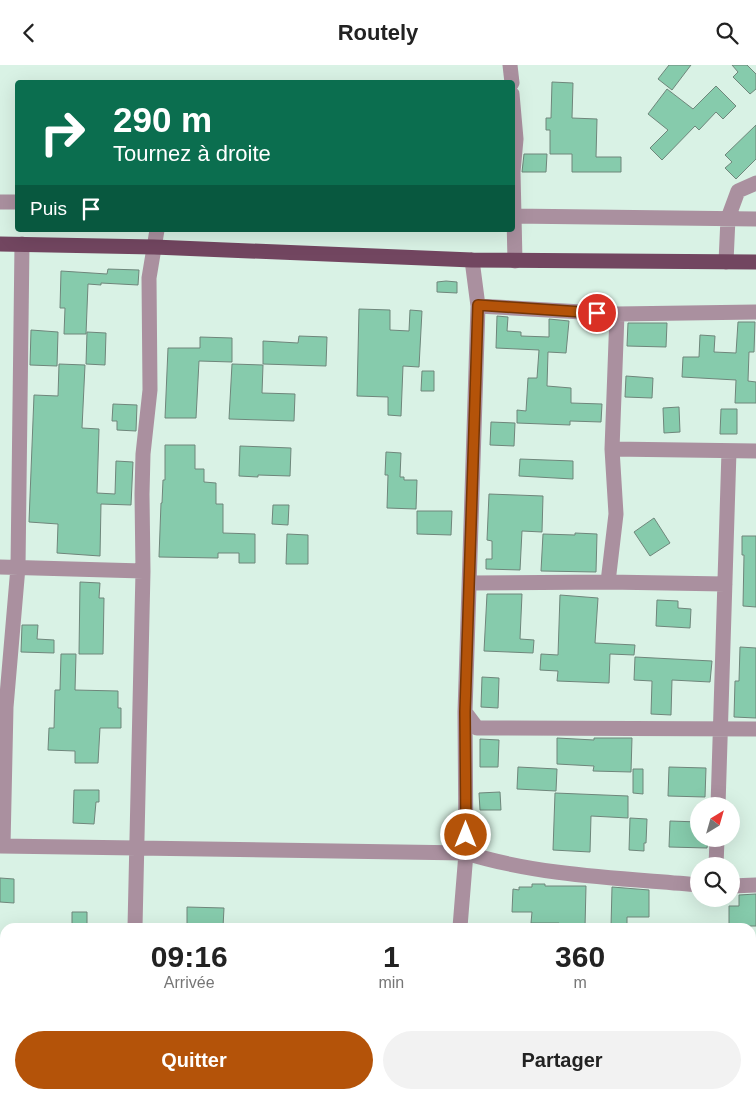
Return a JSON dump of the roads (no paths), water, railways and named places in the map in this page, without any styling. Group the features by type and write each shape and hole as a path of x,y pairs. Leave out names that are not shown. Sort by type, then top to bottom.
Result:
{"main road":[{"path":"0,244 154,247 472,260 756,263"}],"street":[{"path":"510,65 512,80"},
{"path":"515,128 515,150"},
{"path":"726,262 728,218 738,191 756,183"},
{"path":"0,202 15,202"},
{"path":"515,216 756,219"},
{"path":"135,923 143,571 143,454 150,390 149,278 157,232"},
{"path":"514,232 515,261"},
{"path":"22,244 18,567 3,707 2,846 466,853 490,860 539,869 690,884"},
{"path":"460,923 466,853 465,712 478,305 472,260"},
{"path":"478,305 617,314 756,312"},
{"path":"608,582 616,514 612,449 617,314"},
{"path":"612,449 756,451"},
{"path":"718,797 730,451"},
{"path":"0,567 143,571"},
{"path":"470,583 608,582 725,584"},
{"path":"465,712 477,728 756,729"},
{"path":"740,885 756,885"}]}
